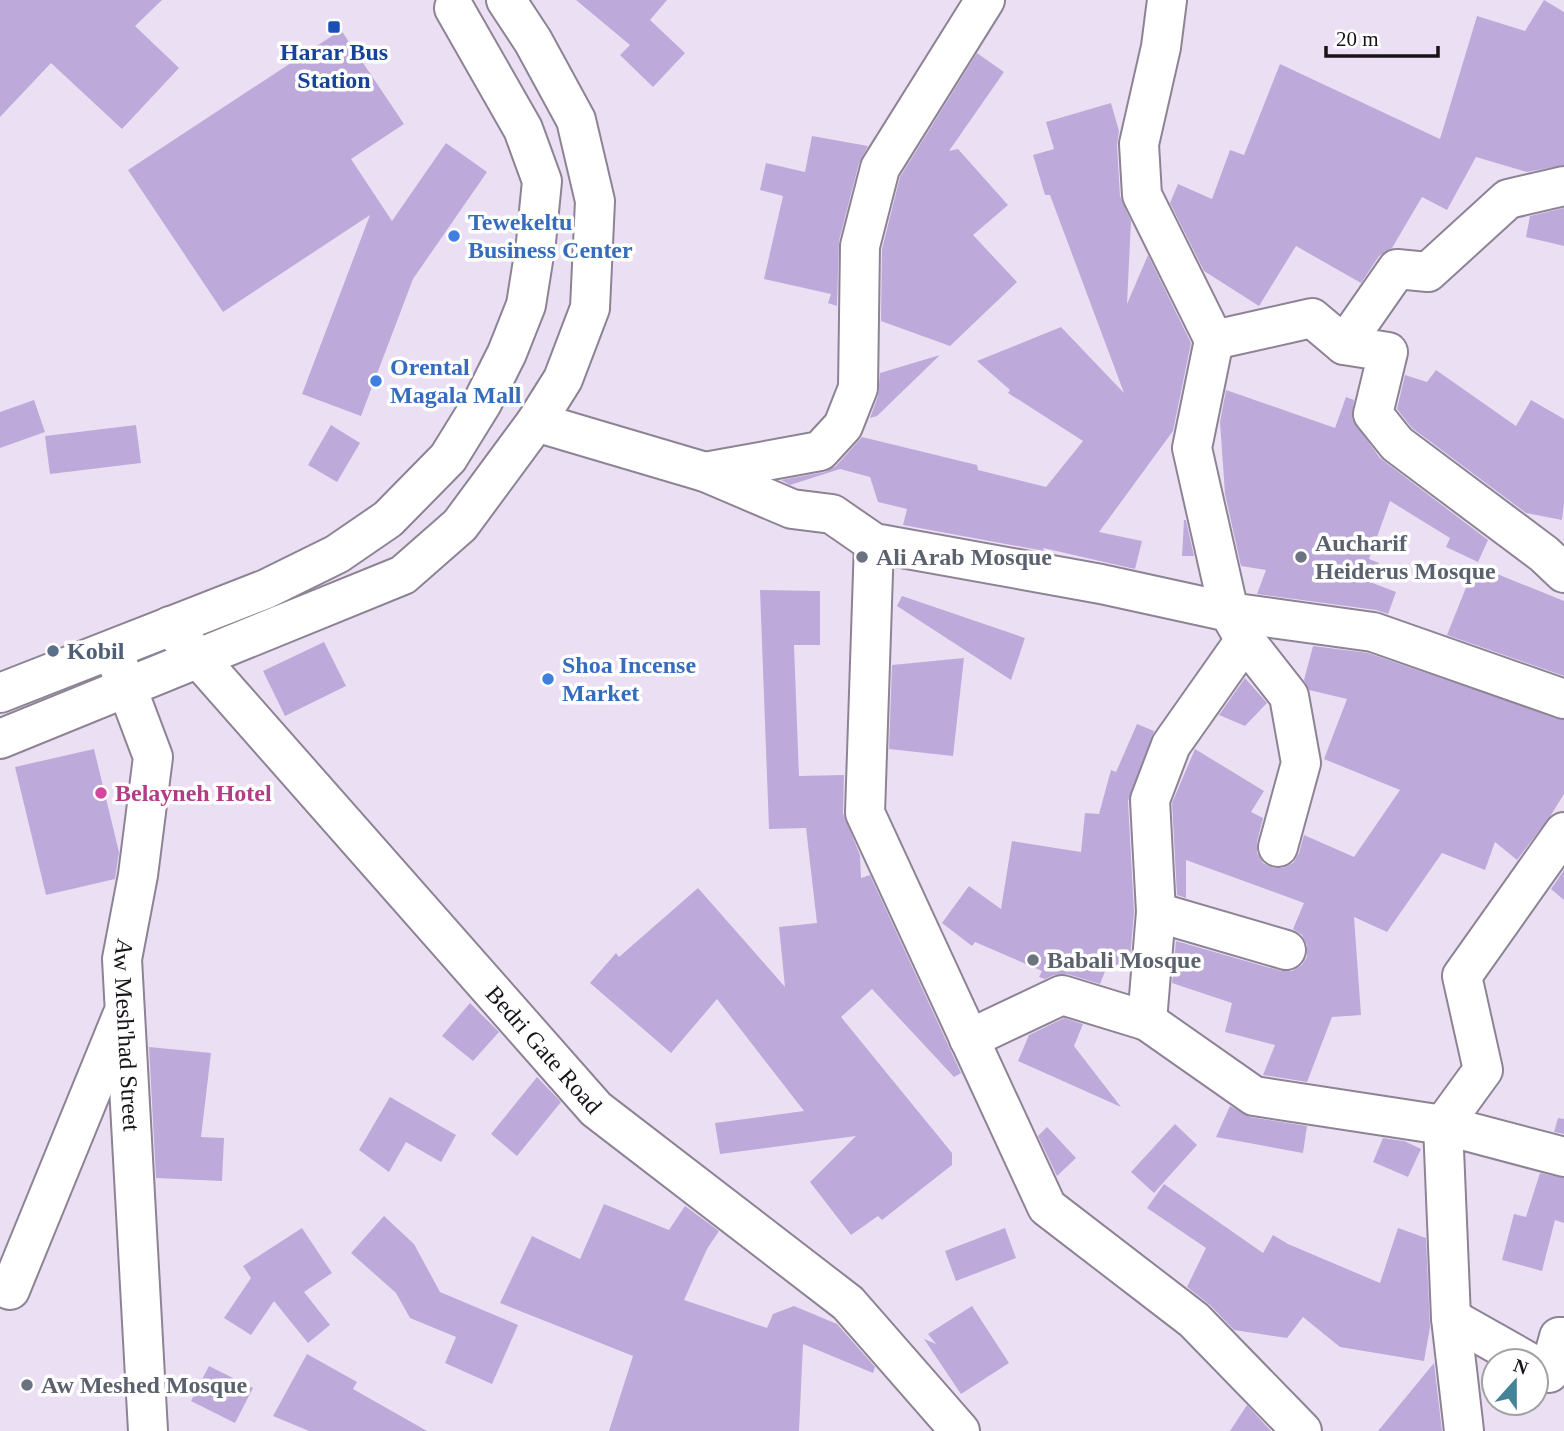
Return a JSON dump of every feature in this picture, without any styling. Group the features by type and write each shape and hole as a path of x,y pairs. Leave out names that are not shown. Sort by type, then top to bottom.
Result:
{"street":[{"path":"449,4 476,13 487,10 499,0"},
{"path":"0,739 403,575 460,526 536,422 563,379 590,308 596,201 576,120 533,41 506,0"},
{"path":"705,472 820,451 843,426 858,388 860,246 880,168 985,0"},
{"path":"1167,0 1161,47 1139,144 1142,195 1214,340 1192,449 1237,626 1289,696 1301,763 1278,847"},
{"path":"0,693 266,589 337,554 388,519 448,458 482,403 507,353 526,305 542,181 523,129 449,4"},
{"path":"1344,345 1397,269 1428,272 1508,199 1564,186"},
{"path":"539,212 596,201"},
{"path":"1214,340 1311,318 1344,345 1388,352 1373,414 1397,444 1544,554 1564,573"},
{"path":"536,422 705,472 792,509 832,514 874,543 1101,584 1237,626 1373,632 1561,691"},
{"path":"422,485 460,526"},
{"path":"874,543 865,813 1047,1207 1194,1320 1302,1431"},
{"name":"Bedri Gate Road","path":"170,626 596,1109 848,1303 960,1431"},
{"path":"1147,1021 1156,912 1150,800 1171,745 1237,626"},
{"name":"Aw Mesh'had Street","path":"113,648 153,757 138,875 122,959 148,1431"},
{"path":"1464,1431 1451,1318 1443,1125 1483,1070 1462,976 1564,832"},
{"path":"1156,912 1286,950"},
{"path":"969,1039 1062,995 1147,1021 1254,1096 1443,1125 1564,1157"},
{"path":"10,1290 126,1007"},
{"path":"1451,1318 1501,1347"},
{"path":"1550,1358 1559,1336 1564,1337"}],"building":[{"path":"0,0 162,0 135,26 179,68 122,129 51,63 0,117"},
{"path":"576,0 667,0 650,20 685,53 653,87 620,55 630,45"},
{"path":"1544,0 1564,12 1564,165 1527,172 1476,157 1447,210 1422,197 1392,248 1379,256 1361,283 1296,246 1259,306 1204,271 1170,203 1178,184 1212,199 1230,150 1244,155 1280,64 1440,139 1477,16 1525,31"},
{"path":"341,30 404,124 351,159 392,221 446,143 487,172 413,279 361,416 302,394 370,215 223,312 128,170"},
{"path":"977,53 1004,72 949,151 958,149 1008,205 973,235 1017,282 950,346 881,321 882,249 900,177"},
{"path":"1111,103 1119,131 1117,145 1120,196 1131,221 1127,304 1148,255 1191,343 1173,431 1099,532 1142,541 1135,569 1043,548 1044,551 903,525 907,509 878,502 870,477 840,469 790,485 781,480 825,472 836,466 862,437 977,465 978,470 1046,487 1083,441 1008,393 1010,390 977,361 1061,327 1124,393 1050,195 1045,195 1033,155 1054,149 1046,122"},
{"path":"812,136 868,146 859,163 839,241 837,306 828,303 831,294 764,279 783,196 760,190 766,163 805,172"},
{"path":"1564,208 1564,246 1526,237 1530,216"},
{"path":"940,355 877,416 870,418 878,396 880,373"},
{"path":"1436,370 1516,426 1531,400 1564,419 1562,520 1526,513 1412,428 1397,409 1405,375 1427,382"},
{"path":"1226,390 1335,428 1346,397 1354,400 1352,419 1380,458 1488,540 1478,562 1446,547 1450,538 1390,501 1369,559 1379,563 1370,582 1396,592 1388,614 1376,610 1257,594 1266,570 1241,566 1225,494 1220,422"},
{"path":"34,400 45,432 0,448 0,412"},
{"path":"136,425 141,463 50,474 45,436"},
{"path":"331,425 360,443 337,482 308,465"},
{"path":"1186,520 1194,556 1182,556"},
{"path":"1475,565 1564,601 1564,676 1447,635"},
{"path":"760,590 820,591 820,645 794,645 799,776 844,775 843,813 860,855 861,878 870,875 961,1073 954,1077 872,989 841,1017 952,1153 952,1165 882,1220 878,1216 851,1235 810,1182 856,1136 720,1154 715,1123 804,1111 717,999 671,1053 590,983 616,953 619,957 698,888 785,987 779,927 817,923 806,828 769,829"},
{"path":"902,596 1025,638 1011,680 897,606"},
{"path":"324,642 346,686 285,716 263,671"},
{"path":"1313,646 1368,653 1564,720 1564,794 1517,860 1495,842 1485,870 1442,853 1387,932 1354,917 1361,1015 1332,1017 1307,1082 1263,1075 1275,1045 1225,1032 1232,1003 1172,983 1176,941 1281,971 1292,971 1302,965 1307,957 1307,945 1302,935 1293,929 1304,903 1186,860 1186,898 1177,895 1172,803 1195,749 1264,791 1251,812 1263,818 1257,853 1263,863 1273,868 1283,868 1293,863 1304,835 1354,857 1400,790 1324,759 1347,699 1309,690 1304,680"},
{"path":"964,658 953,756 889,749 892,665"},
{"path":"1245,678 1267,703 1245,726 1219,715"},
{"path":"1137,724 1154,731 1128,801 1134,912 1129,971 1108,964 1100,984 1067,974 1045,979 1039,977 1042,971 975,942 972,946 942,923 969,886 1001,909 1012,841 1081,852 1085,813 1099,814 1111,770 1116,772"},
{"path":"94,749 119,852 115,879 46,895 15,767"},
{"path":"1564,870 1564,900 1551,889"},
{"path":"470,1003 499,1032 473,1061 442,1036"},
{"path":"1064,1018 1083,1024 1074,1046 1121,1107 1018,1061 1029,1035"},
{"path":"149,1047 211,1053 201,1137 224,1138 222,1181 156,1178"},
{"path":"537,1077 561,1102 517,1156 491,1134"},
{"path":"390,1097 456,1135 441,1162 406,1142 389,1172 359,1150"},
{"path":"1230,1106 1250,1117 1307,1126 1303,1153 1216,1137"},
{"path":"1558,1118 1564,1119 1564,1134 1554,1132"},
{"path":"1175,1124 1197,1145 1154,1193 1131,1172"},
{"path":"1047,1127 1076,1158 1057,1176 1038,1136"},
{"path":"1383,1138 1404,1141 1421,1149 1408,1177 1373,1162"},
{"path":"1540,1173 1564,1178 1564,1223 1555,1220 1542,1271 1502,1260 1514,1214 1526,1217"},
{"path":"1164,1184 1263,1253 1273,1235 1380,1283 1398,1228 1426,1238 1430,1327 1424,1361 1340,1347 1303,1317 1287,1338 1234,1330 1210,1305 1187,1287 1206,1248 1147,1208"},
{"path":"604,1204 669,1230 685,1206 719,1231 707,1249 684,1300 767,1328 773,1314 794,1306 837,1324 875,1367 873,1373 803,1344 799,1431 609,1431 633,1356 500,1303 532,1236 580,1259"},
{"path":"384,1216 414,1244 440,1292 518,1325 492,1384 445,1363 456,1337 410,1318 396,1293 351,1253"},
{"path":"302,1228 332,1273 304,1292 330,1325 308,1343 274,1301 251,1335 224,1318 251,1278 243,1266"},
{"path":"1005,1228 1016,1258 956,1281 945,1251"},
{"path":"972,1306 1009,1363 961,1394 924,1339 936,1344 928,1334"},
{"path":"307,1354 357,1382 353,1389 427,1431 309,1431 273,1416"},
{"path":"1434,1363 1442,1431 1378,1431"},
{"path":"209,1366 253,1388 235,1423 191,1401"},
{"path":"1247,1405 1271,1431 1230,1431"}],"place":[{"name":"Harar Bus Station","path":"334,27"},
{"name":"Tewekeltu Business Center","path":"454,236"},
{"name":"Orental Magala Mall","path":"376,381"},
{"name":"Ali Arab Mosque","path":"862,557"},
{"name":"Aucharif Heiderus Mosque","path":"1301,557"},
{"name":"Kobil","path":"53,651"},
{"name":"Shoa Incense Market","path":"548,679"},
{"name":"Belayneh Hotel","path":"101,793"},
{"name":"Babali Mosque","path":"1033,960"},
{"name":"Aw Meshed Mosque","path":"27,1385"}]}
